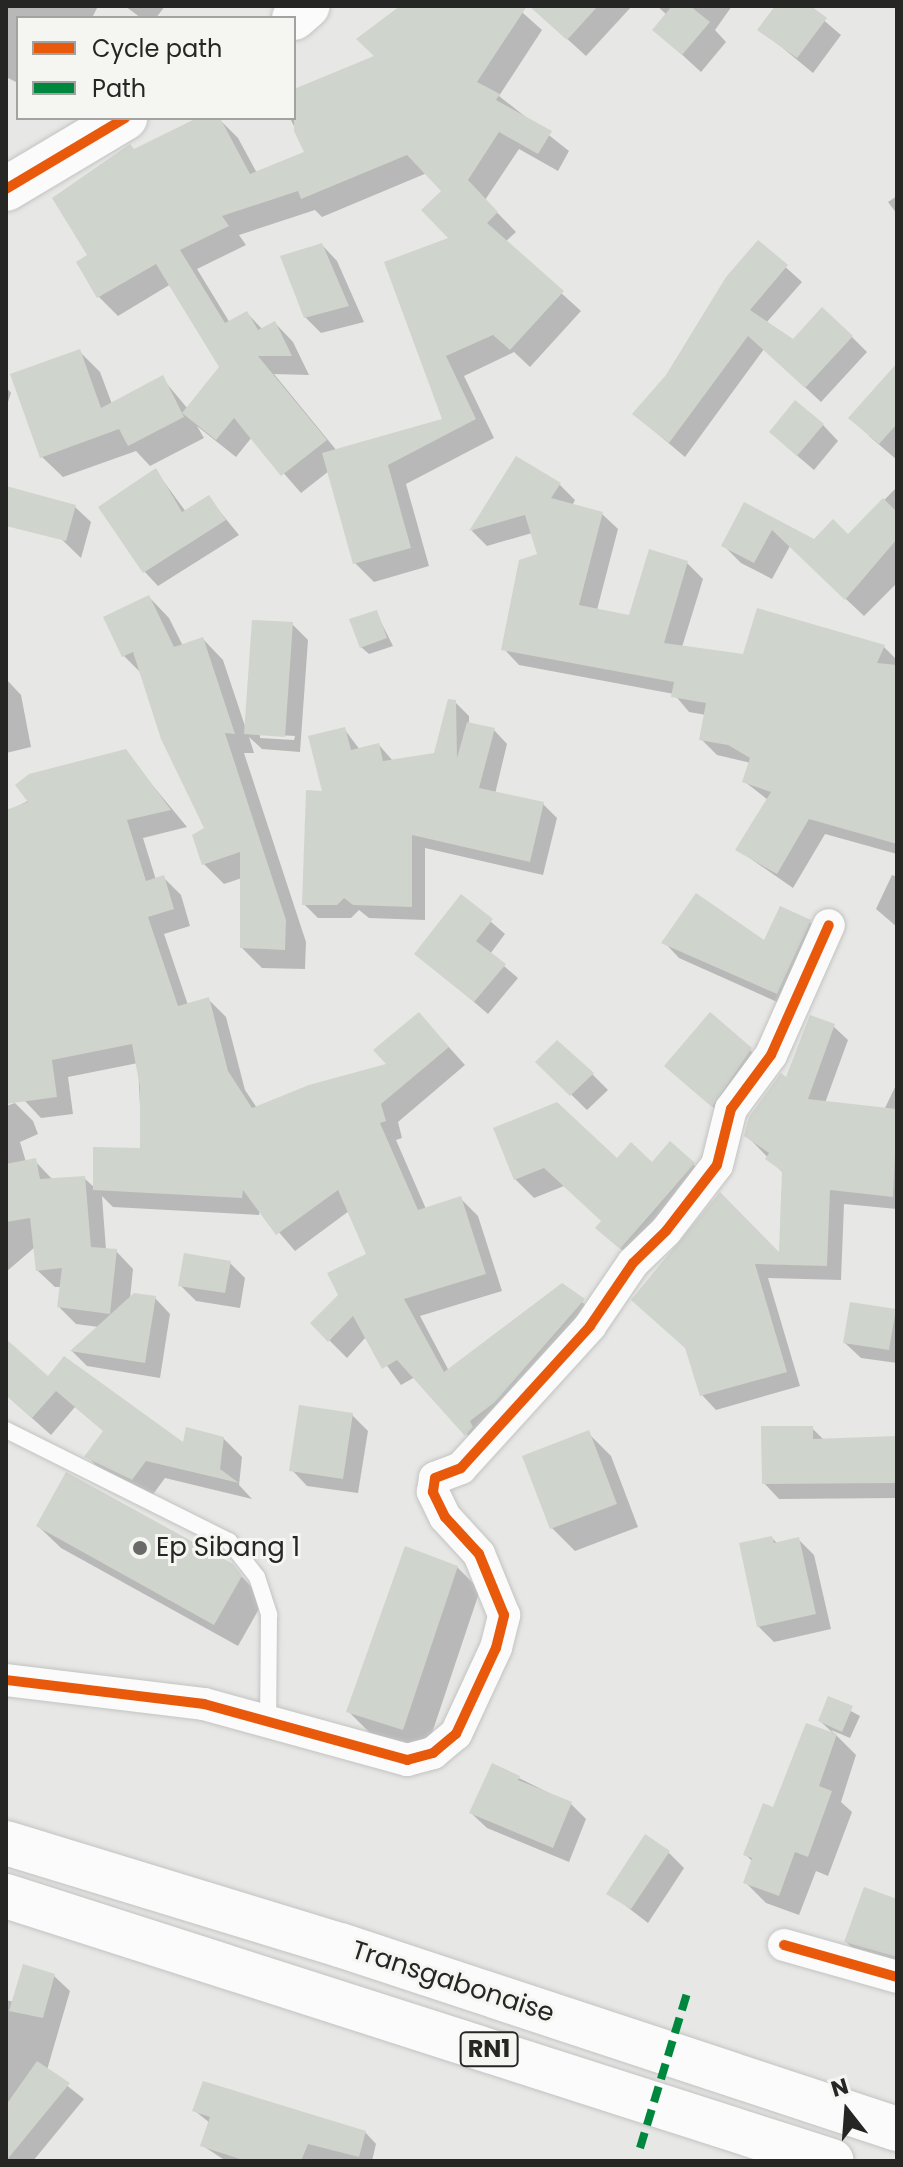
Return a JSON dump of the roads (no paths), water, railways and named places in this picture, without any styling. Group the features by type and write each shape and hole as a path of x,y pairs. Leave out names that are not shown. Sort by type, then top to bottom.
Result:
{"main road":[{"path":"6,189 122,120"},
{"name":"Transgabonaise","path":"6,1843 340,1945 897,2129"},
{"name":"Transgabonaise","path":"6,1896 832,2161"},
{"path":"6,1921 86,1920"}],"street":[{"path":"6,1680 204,1704 407,1760 433,1753 456,1734 496,1648 504,1615 479,1554 445,1517 433,1492 435,1478 461,1468 590,1326 633,1263 666,1231 717,1165 731,1109 771,1055 829,925"},
{"path":"784,1945 897,1977"}],"lane":[{"path":"6,1430 229,1541 257,1577 269,1615 268,1720"}],"place":[{"name":"Ep Sibang 1","path":"140,1548"}]}
